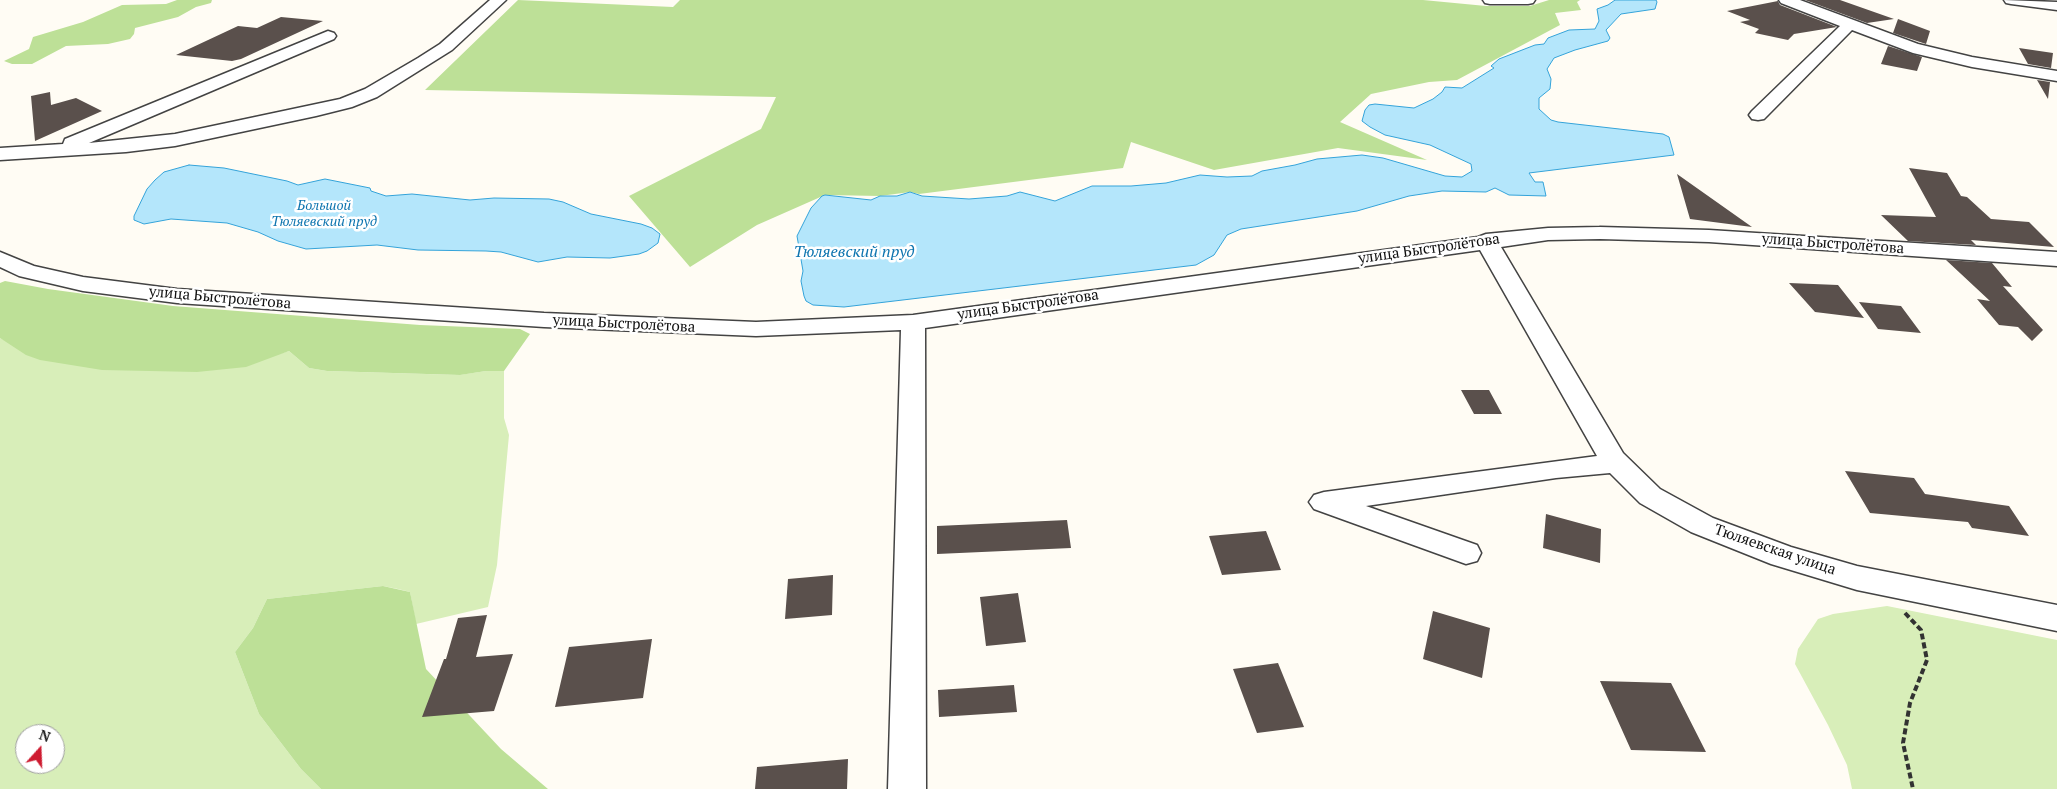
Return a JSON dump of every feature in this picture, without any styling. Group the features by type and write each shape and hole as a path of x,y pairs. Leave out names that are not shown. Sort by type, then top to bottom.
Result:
{"street":[{"path":"0,154 126,146 175,140 346,103 370,93 424,62 446,47 499,0"},
{"path":"1490,0 1528,0"},
{"path":"1786,0 1913,48 1934,54 2057,76"},
{"path":"2011,0 2057,6"},
{"path":"1758,115 1850,24"},
{"path":"51,152 328,36"},
{"name":"улица Быстролётова","path":"0,259 27,271 82,284 177,296 653,326 756,329 912,322 1486,241 1548,234 1610,233 1709,236 2057,259"},
{"name":"Тюляевская улица","path":"1486,241 1617,463 1650,496 1702,525 1782,556 1882,583 2057,618"},
{"path":"907,789 912,322"},
{"path":"1466,553 1324,502 1556,469 1617,463"}],"path":[{"path":"1882,583 1892,598 1921,630 1927,660 1910,703 1903,743 1913,789"}],"green space":[{"path":"177,0 212,0 211,3 196,7 178,17 135,28 134,34 130,39 108,44 66,46 32,64 12,64 4,61 29,49 33,37 83,22 122,5 166,4"},
{"path":"518,0 673,7 680,0 1423,0 1486,6 1530,6 1549,0 1580,0 1577,2 1581,10 1555,13 1560,25 1457,80 1429,82 1371,94 1340,122 1427,160 1338,148 1214,170 1131,142 1123,168 919,194 910,192 880,196 825,195 757,225 690,267 629,196 761,129 776,97 425,90"},
{"path":"5,281 48,289 173,306 420,325 520,329 530,334 504,371 486,371 460,375 327,371 309,368 289,351 246,367 197,372 102,370 40,360 26,355 0,338 0,283"},
{"path":"0,338 8,342 272,356 289,351 309,368 327,371 459,375 486,371 504,371 504,418 509,435 497,565 488,607 416,624 410,592 383,586 267,599 253,628 235,652 259,714 301,769 321,789 0,789"},
{"path":"383,586 410,592 426,669 501,749 548,789 321,789 301,769 259,714 235,652 253,628 267,599"},
{"path":"1887,606 2057,640 2057,789 1852,789 1847,765 1795,664 1798,649 1818,619 1833,614"}],"water":[{"name":"Тюляевский пруд","path":"1615,0 1656,0 1657,2 1655,9 1621,14 1606,30 1610,38 1608,41 1554,58 1547,69 1551,79 1550,89 1539,98 1539,109 1551,120 1558,122 1663,134 1669,137 1674,155 1529,173 1535,182 1543,182 1546,196 1509,195 1495,188 1486,192 1442,191 1409,196 1357,211 1241,229 1227,235 1214,255 1196,265 844,307 813,305 806,301 804,296 801,281 803,271 797,236 811,208 825,195 871,200 880,196 897,196 910,192 922,196 969,199 1007,196 1020,192 1055,201 1092,186 1131,186 1166,183 1200,175 1252,176 1262,171 1317,159 1362,155 1383,158 1445,176 1462,177 1472,171 1471,164 1430,145 1385,135 1362,121 1365,110 1369,105 1375,104 1414,108 1433,99 1445,87 1462,88 1494,68 1491,66 1499,59 1535,45 1544,44 1548,38 1569,30 1595,29 1599,21 1597,9"},
{"name":"Большой Тюляевский пруд","path":"189,165 224,168 298,185 325,179 370,188 371,191 386,196 412,194 470,200 494,198 549,199 563,202 591,214 641,224 652,228 660,234 658,243 639,254 610,258 567,257 538,262 501,252 486,251 418,250 377,245 306,249 227,223 171,219 144,224 134,220 134,216 147,189 155,180 164,172"}],"building":[{"path":"1805,0 1840,0 1894,19 1867,23"},
{"path":"1778,1 1780,5 1837,27 1794,34 1788,40 1755,33 1759,29 1740,22 1750,20 1727,11"},
{"path":"281,17 323,21 241,59 232,61 176,55 238,26 257,28"},
{"path":"1898,19 1930,31 1926,44 1893,33"},
{"path":"1888,46 1922,57 1917,71 1881,64"},
{"path":"2019,48 2053,53 2051,68 2028,64"},
{"path":"2037,80 2050,82 2048,99"},
{"path":"50,92 51,105 76,98 102,111 35,141 31,96"},
{"path":"1909,168 1947,173 1961,196 1967,197 1991,219 2029,222 2054,247 1971,240 1976,245 1908,241 1881,215 1936,217"},
{"path":"1677,174 1752,227 1690,219"},
{"path":"1946,260 1992,263 2012,287 2003,286 2043,330 2032,341 2018,327 1999,325 1977,299 1990,301"},
{"path":"1789,283 1838,285 1864,318 1815,312"},
{"path":"1859,302 1901,306 1921,333 1878,329"},
{"path":"1461,390 1489,390 1502,414 1474,414"},
{"path":"1845,471 1914,478 1925,494 2009,506 2029,536 1972,528 1968,522 1870,513"},
{"path":"1546,514 1601,529 1600,563 1543,548"},
{"path":"1067,520 1071,548 937,554 937,526"},
{"path":"1266,531 1281,570 1222,575 1209,536"},
{"path":"833,575 832,615 785,619 788,579"},
{"path":"1018,593 1026,642 986,646 980,597"},
{"path":"1433,611 1490,628 1482,678 1423,659"},
{"path":"487,615 476,657 513,654 494,711 422,717 444,659 446,659 458,618"},
{"path":"652,639 643,698 555,707 569,647"},
{"path":"1278,663 1304,727 1257,733 1233,669"},
{"path":"1600,681 1671,683 1706,752 1631,750"},
{"path":"1014,685 1017,712 939,717 938,690"},
{"path":"848,759 847,789 755,789 757,767"}]}
